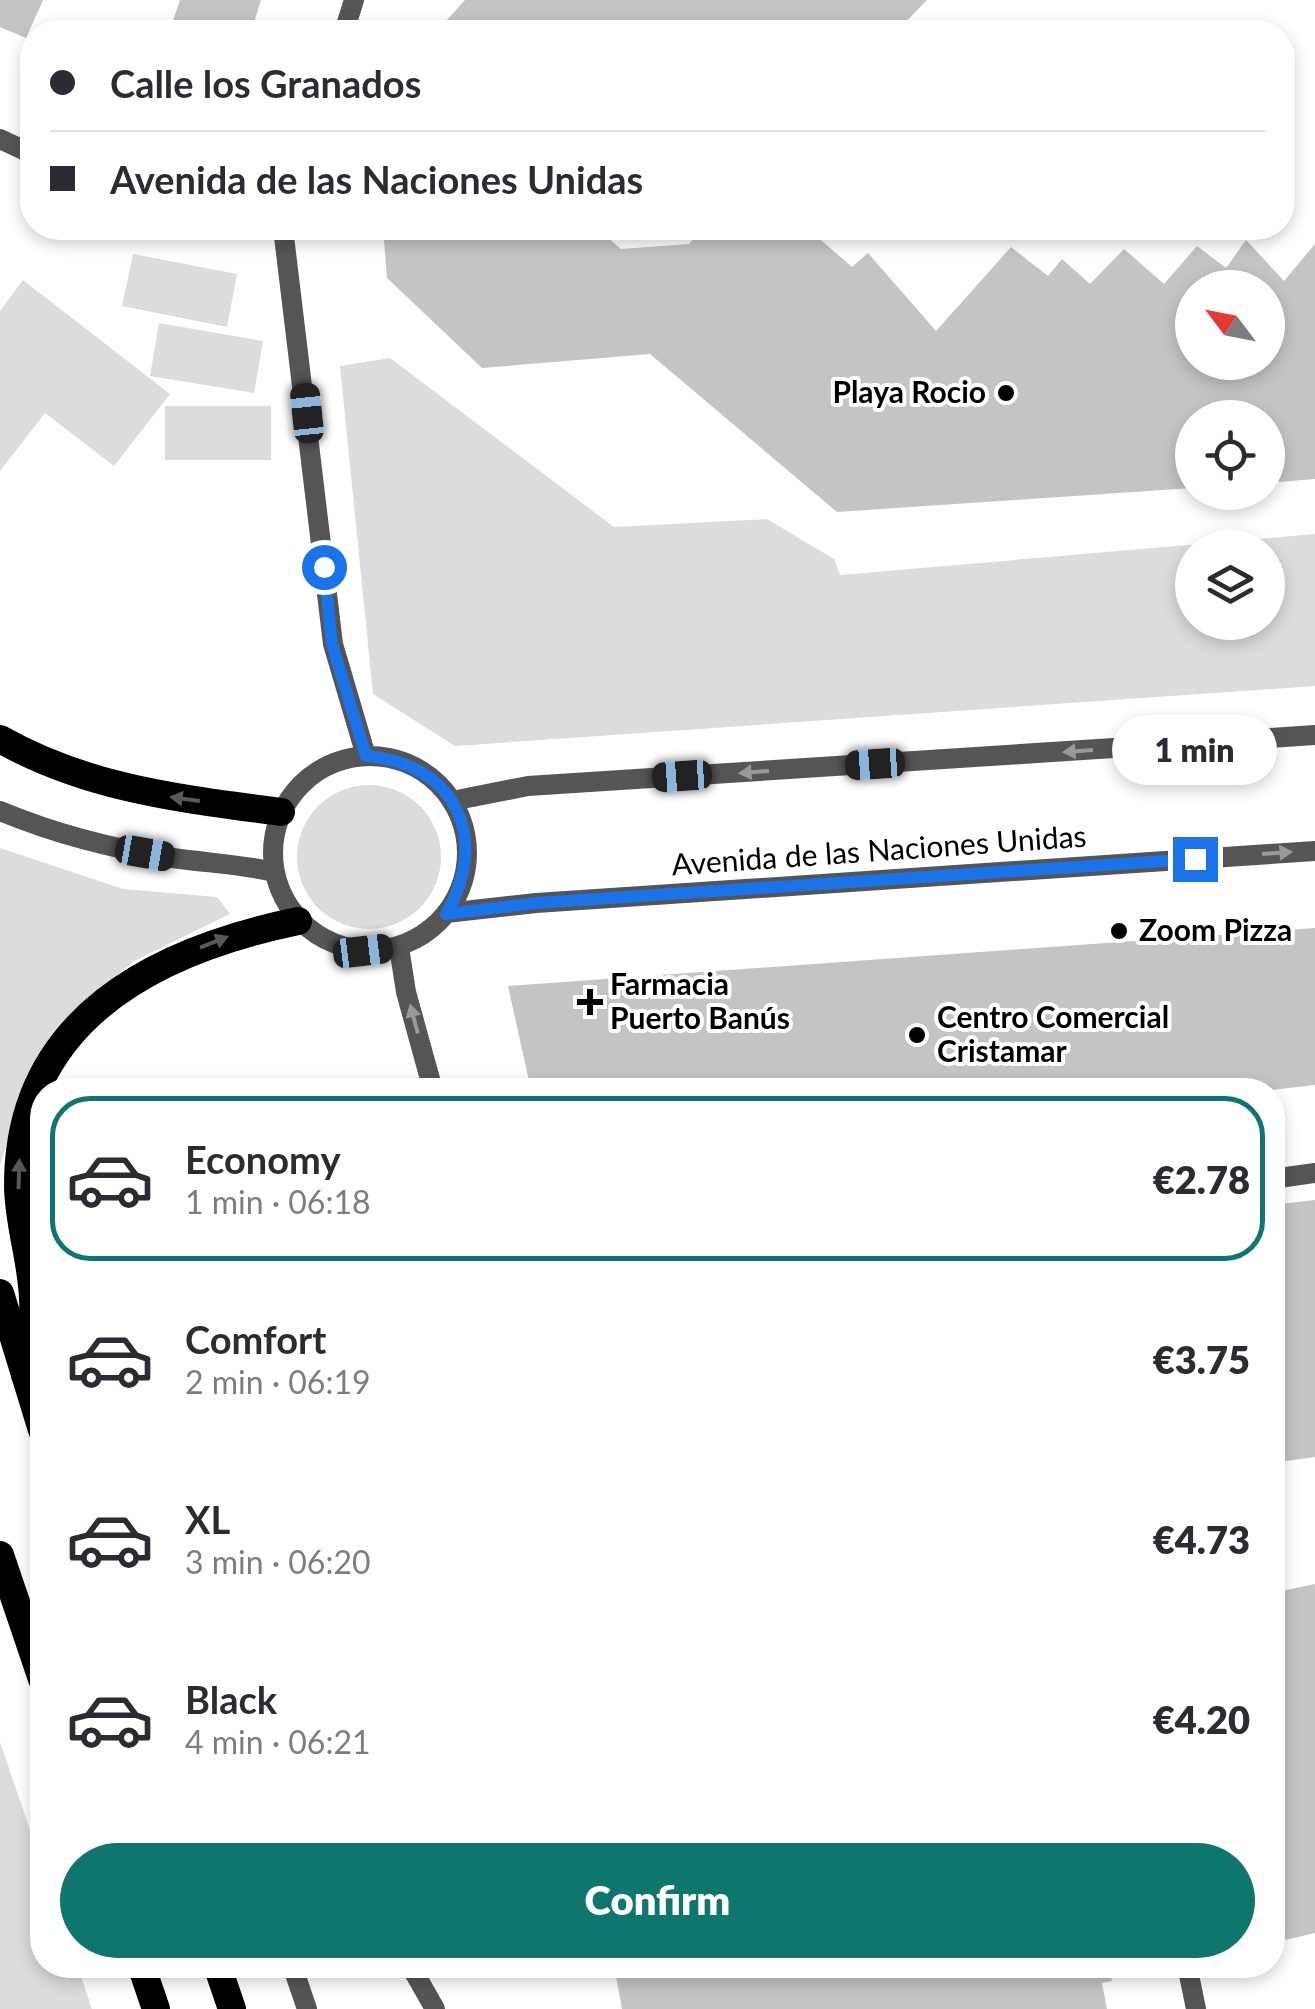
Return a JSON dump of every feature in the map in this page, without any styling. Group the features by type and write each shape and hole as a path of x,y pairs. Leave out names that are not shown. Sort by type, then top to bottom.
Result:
{"highway":[{"path":"0,739 49,765 96,781 148,794 282,812"},
{"path":"44,1078 63,1044 123,985 172,959 234,934 298,920"},
{"path":"30,1113 20,1145 18,1187 30,1272"},
{"path":"0,1294 30,1393"},
{"path":"24,1375 30,1330"},
{"path":"0,1556 30,1643"},
{"path":"145,1978 156,2009"},
{"path":"221,1978 232,2009"}],"street":[{"path":"285,240 332,644 366,756"},
{"path":"452,801 528,786 1315,734"},
{"path":"366,756 392,758 416,767 436,781 452,801 466,836 467,864 460,890 446,914 425,933 399,946 363,951 328,942 298,920 282,898 274,872 272,841 282,812 304,782 336,762 366,756"},
{"path":"0,811 59,833 114,847 274,872"},
{"name":"Avenida de las Naciones Unidas","path":"446,914 536,903 1315,850"},
{"path":"399,946 406,992 430,1078"},
{"path":"1285,1177 1315,1173"},
{"path":"296,1978 306,2009"},
{"path":"417,1978 435,2009"},
{"path":"1190,1978 1196,2009"}],"shaded area":[{"path":"133,254 237,274 227,327 122,306"},
{"path":"23,280 170,394 114,466 45,413 0,471 0,311"},
{"path":"159,323 263,341 254,393 150,376"},
{"path":"390,358 614,527 767,519 834,559 840,575 1175,546 1175,640 1285,640 1285,537 1315,534 1315,686 455,746 373,694 340,366"},
{"path":"165,406 271,406 271,460 165,460"},
{"path":"369,785 397,790 420,806 436,829 441,857 436,885 420,908 397,924 369,929 341,924 318,908 302,885 297,857 302,829 318,806 341,790"},
{"path":"0,848 123,889 217,897 230,914 134,961 78,1008 26,1083 0,1165"},
{"path":"0,1742 30,1830 30,1978 81,1978 92,2009 0,2009"}],"building":[{"path":"0,0 43,0 34,20 20,20 20,35 0,27"},
{"path":"180,0 261,0 255,20 173,20"},
{"path":"465,0 927,0 908,20 447,20"},
{"name":"Playa Rocio","path":"384,240 611,240 621,249 689,244 692,240 821,240 852,267 868,253 936,331 1011,247 1048,276 1062,259 1090,284 1124,249 1164,284 1175,271 1175,380 1285,380 1285,280 1315,244 1315,479 1285,482 1285,400 1175,400 1175,489 837,512 650,354 482,368 387,278"},
{"name":"Playa Rocio","path":"1246,240 1274,270 1176,270 1197,246 1226,268"},
{"name":"Centro Comercial Cristamar","path":"1315,928 1315,1085 1285,1088 1285,1078 528,1078 508,986"},
{"path":"1315,1200 1315,1457 1285,1461 1285,1203"},
{"path":"1315,1584 1315,1933 1285,1940 1285,1590"},
{"path":"616,1978 1112,1981 1102,1983 1107,2009 622,2009"}],"place":[{"name":"Playa Rocio","path":"1006,393"},
{"name":"Zoom Pizza","path":"1119,931"},
{"name":"Farmacia Puerto Banús","path":"590,1002"},
{"name":"Centro Comercial Cristamar","path":"917,1035"}],"route":[{"path":"324,567 332,644 366,756 392,758 416,767 436,781 461,818 467,864 460,890 446,914 536,903 1195,859"}]}
